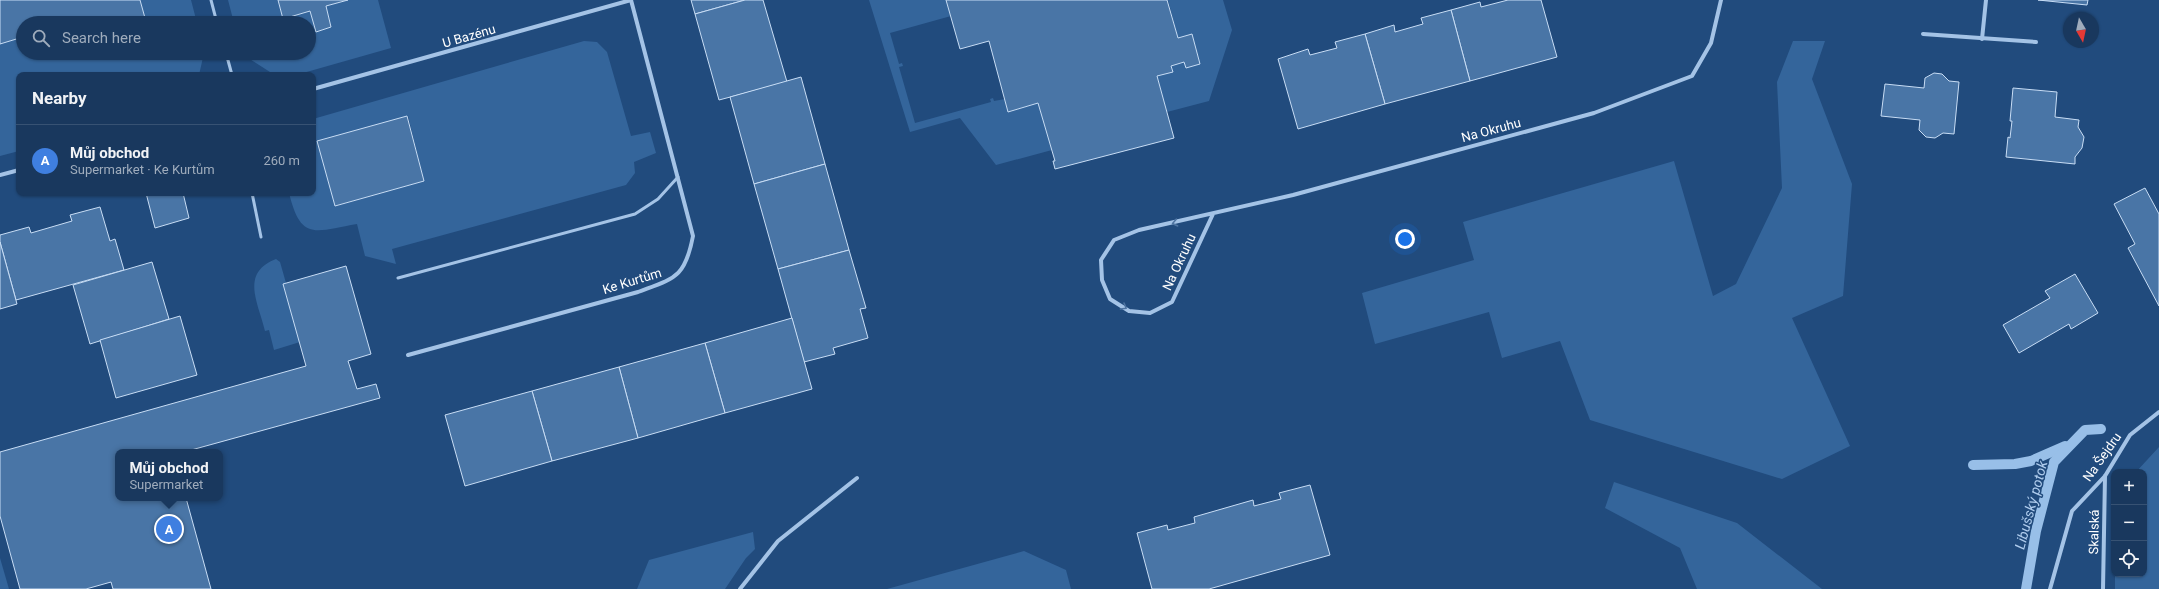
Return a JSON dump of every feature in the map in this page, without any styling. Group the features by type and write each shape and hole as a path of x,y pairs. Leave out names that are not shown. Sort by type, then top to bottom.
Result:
{"street":[{"name":"U Bazénu","path":"316,88 631,0"},
{"name":"Ke Kurtům","path":"408,355 638,292 672,279 688,260 693,236 679,176 631,0"},
{"name":"Na Okruhu","path":"1213,214 1172,302 1150,313 1129,311 1110,299 1102,280 1101,260 1114,240 1139,230 1213,214 1594,113 1692,76 1712,43 1722,0"},
{"path":"1982,38 1986,0"},
{"path":"1923,34 2036,42"},
{"path":"0,175 16,171"},
{"name":"Na Šejdru","path":"2050,589 2072,511 2105,476 2130,435 2159,412"},
{"name":"Skalská","path":"2104,589 2105,476"},
{"path":"740,589 778,541 857,478"}],"lane":[{"path":"211,0 215,16"},
{"path":"228,60 231,72"},
{"path":"398,278 635,214 658,199 679,176"},
{"path":"253,196 261,238"}],"shaded area":[{"path":"140,0 191,0 195,16 144,16"},
{"path":"228,0 278,0 282,16 232,16"},
{"path":"348,0 378,0 391,48 307,72 270,72 251,60 316,60 316,32 331,27 326,6"},
{"path":"869,0 946,0 951,16 890,33 899,64 902,63 903,66 899,67 915,123 991,102 990,99 993,98 994,101 1005,99 1009,112 1038,103 1052,150 996,165 960,118 910,132"},
{"path":"1168,0 1223,0 1232,30 1209,101 1167,112 1157,76 1172,72 1171,66 1184,62 1186,68 1200,64 1192,34 1178,38"},
{"path":"310,11 311,16 293,16"},
{"path":"16,39 16,60 202,60 200,72 16,72 16,152 0,156 0,44"},
{"path":"584,41 597,42 607,52 631,136 650,132 656,153 634,162 635,173 626,185 392,249 396,264 365,256 357,224 330,229 312,230 299,220 290,196 316,196 316,118","holes":["408,116 424,181 336,206 317,141"]},
{"path":"1793,41 1825,41 1812,79 1852,184 1843,296 1792,318 1850,446 1782,479 1590,420 1560,341 1502,358 1489,312 1375,344 1362,293 1474,260 1463,222 1674,161 1713,296 1736,284 1782,188 1777,82"},
{"path":"276,259 280,262 286,283 283,284 300,342 274,350 269,330 265,331 254,289 258,272 265,265"},
{"path":"2159,447 2159,589 2115,589 2115,577 2147,577 2147,469 2139,469"},
{"path":"1614,482 1737,523 1822,589 1697,589 1680,548 1605,508"},
{"path":"753,532 755,549 746,558 725,589 637,589 649,560"},
{"path":"1024,551 1066,570 1071,589 887,589"},
{"path":"0,558 9,589 0,589"}],"building":[{"path":"0,0 140,0 144,16 16,16 16,39 0,44"},
{"path":"278,0 348,0 326,6 331,27 316,32 316,16 311,16 310,11 293,16 282,16"},
{"path":"691,0 745,0 695,14"},
{"path":"745,0 763,0 787,82 719,100 695,14"},
{"path":"946,0 1167,0 1178,38 1192,34 1200,64 1186,68 1184,62 1171,66 1173,72 1157,76 1174,138 1055,169 1053,161 1055,161 1038,103 1008,112 989,41 960,49"},
{"path":"1508,0 1541,0 1557,57 1470,81 1451,10 1480,2 1481,7"},
{"path":"2038,0 2088,0 2087,5"},
{"path":"1451,10 1470,81 1385,104 1365,34 1394,25 1395,32 1423,24 1421,18"},
{"path":"1365,34 1385,104 1298,129 1278,59 1308,49 1310,55 1337,48 1335,42"},
{"path":"1934,73 1942,74 1949,81 1959,82 1954,134 1943,133 1935,138 1926,137 1919,130 1920,120 1881,116 1885,84 1924,88 1925,78"},
{"path":"801,77 825,164 754,184 730,97"},
{"path":"2013,88 2057,92 2055,117 2079,120 2078,127 2084,137 2082,148 2075,157 2075,164 2006,157 2008,137 2010,138 2012,121 2010,121"},
{"path":"407,116 424,181 335,206 317,141"},
{"path":"825,164 849,250 778,269 754,184"},
{"path":"2145,188 2159,214 2159,306 2128,248 2135,244 2114,204"},
{"path":"147,196 184,196 189,218 155,228"},
{"path":"100,207 110,241 115,239 124,270 16,300 0,242 0,235 29,227 31,233 72,221 70,215"},
{"path":"0,242 17,304 0,309"},
{"path":"849,250 866,308 860,309 868,338 833,348 835,354 804,362 778,269"},
{"path":"152,262 169,319 90,344 73,285"},
{"path":"346,266 371,354 348,361 357,389 376,384 380,398 195,449 115,449 115,501 187,501 211,589 113,589 111,582 86,589 20,589 0,516 0,452 306,366 283,284"},
{"path":"2075,274 2098,313 2071,329 2069,324 2019,353 2003,325 2050,298 2045,291"},
{"path":"180,316 197,375 116,398 100,340"},
{"path":"792,318 812,389 725,413 705,343"},
{"path":"705,343 725,413 638,438 619,367"},
{"path":"619,367 638,438 552,461 532,391"},
{"path":"532,391 552,461 465,486 445,415"},
{"path":"1310,485 1330,555 1209,589 1152,589 1137,533 1167,525 1168,530 1195,523 1194,517 1253,500 1254,506 1281,499 1279,493"}],"waterway":[{"name":"Libušský potok","path":"2026,589 2036,531 2054,462 2085,430 2101,429"},
{"path":"1973,465 2015,464 2031,461 2065,446"}],"place":[{"name":"Můj obchod","path":"169,529"}]}
